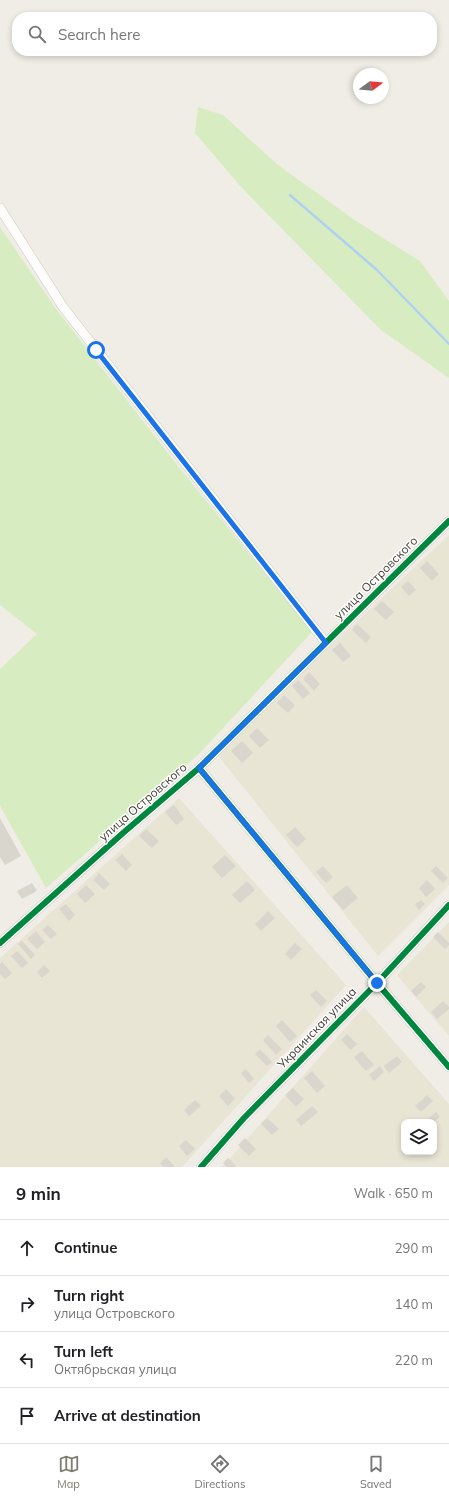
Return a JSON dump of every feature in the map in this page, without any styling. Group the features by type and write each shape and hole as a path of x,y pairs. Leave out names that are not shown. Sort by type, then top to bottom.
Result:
{"street":[{"path":"0,208 63,307 326,643"},
{"name":"улица Островского","path":"0,943 199,768 449,521"},
{"path":"199,768 377,983 449,1067"},
{"name":"Украинская улица","path":"201,1167 244,1118 377,983 449,905"}],"shaded area":[{"path":"449,535 449,885 378,956 216,753"},
{"path":"179,798 346,985 182,1167 0,1167 0,958"},
{"path":"449,922 449,1036 397,975"},
{"path":"364,1007 449,1104 449,1167 222,1167"}],"green space":[{"path":"198,107 223,115 278,165 356,221 420,261 449,301 449,378 381,330 242,188 195,133"},
{"path":"0,227 56,309 178,466 312,632 197,756 46,888 0,806 0,669 37,634 0,605"}],"building":[{"path":"427,561 439,574 432,581 420,568"},
{"path":"408,581 416,590 409,596 401,587"},
{"path":"382,601 394,612 386,620 374,609"},
{"path":"357,624 371,637 366,643 352,630"},
{"path":"340,643 351,656 343,662 332,650"},
{"path":"309,672 320,684 314,691 303,679"},
{"path":"298,680 310,693 303,699 292,686"},
{"path":"284,695 295,705 288,713 277,703"},
{"path":"257,728 269,740 260,748 249,736"},
{"path":"242,741 253,753 242,763 231,751"},
{"path":"174,805 184,819 176,825 165,812"},
{"path":"0,818 21,856 5,865 0,857"},
{"path":"295,827 306,839 297,847 286,835"},
{"path":"146,829 159,841 152,848 139,836"},
{"path":"122,854 132,865 126,871 115,860"},
{"path":"225,855 236,866 222,878 212,867"},
{"path":"323,866 333,877 326,883 316,872"},
{"path":"436,866 448,878 443,883 431,871"},
{"path":"99,873 110,884 104,890 93,880"},
{"path":"427,880 435,889 426,897 419,888"},
{"path":"247,881 255,890 240,903 232,895"},
{"path":"32,883 37,891 22,899 17,891"},
{"path":"86,885 95,894 85,903 77,894"},
{"path":"347,885 358,898 343,910 332,897"},
{"path":"421,900 425,904 419,910 415,904"},
{"path":"66,904 75,915 69,921 59,909"},
{"path":"268,911 275,918 261,931 255,924"},
{"path":"48,925 57,934 51,939 42,930"},
{"path":"36,931 45,942 37,949 27,939"},
{"path":"438,932 449,943 445,949 433,937"},
{"path":"22,941 35,955 31,959 18,944"},
{"path":"295,943 302,949 291,960 285,954"},
{"path":"17,951 28,963 22,968 11,956"},
{"path":"2,962 12,973 5,979 0,974 0,964"},
{"path":"44,965 50,971 42,978 37,972"},
{"path":"421,982 426,987 416,997 411,991"},
{"path":"316,990 327,1001 321,1007 310,995"},
{"path":"443,1001 449,1009 437,1019 431,1012"},
{"path":"282,1020 297,1036 290,1042 276,1026"},
{"path":"347,1034 357,1044 351,1050 341,1040"},
{"path":"268,1035 282,1049 276,1055 263,1040"},
{"path":"260,1049 272,1062 267,1066 255,1054"},
{"path":"362,1051 374,1065 366,1071 354,1057"},
{"path":"397,1056 402,1062 389,1073 384,1066"},
{"path":"380,1066 384,1072 374,1081 369,1075"},
{"path":"246,1069 254,1079 249,1083 241,1073"},
{"path":"312,1071 325,1086 317,1093 304,1078"},
{"path":"293,1088 304,1099 296,1107 285,1095"},
{"path":"226,1089 235,1099 228,1106 219,1096"},
{"path":"427,1095 433,1101 421,1112 415,1106"},
{"path":"195,1100 201,1106 189,1116 184,1110"},
{"path":"312,1106 318,1112 301,1126 296,1120"},
{"path":"436,1112 440,1117 437,1120 428,1119"},
{"path":"267,1118 279,1129 272,1135 261,1124"},
{"path":"245,1138 256,1149 249,1156 238,1145"},
{"path":"186,1140 195,1149 187,1156 179,1146"},
{"path":"166,1157 175,1167 163,1167 160,1163"},
{"path":"228,1158 237,1167 227,1167 223,1163"}],"waterway":[{"path":"290,195 377,270 449,344"}],"cycle path":[{"path":"0,943 123,833 199,768 449,521"},
{"path":"199,768 377,983 449,1067"},
{"path":"201,1167 244,1118 377,983 449,905"}],"route":[{"path":"96,350 326,643 199,768 377,983"}]}
